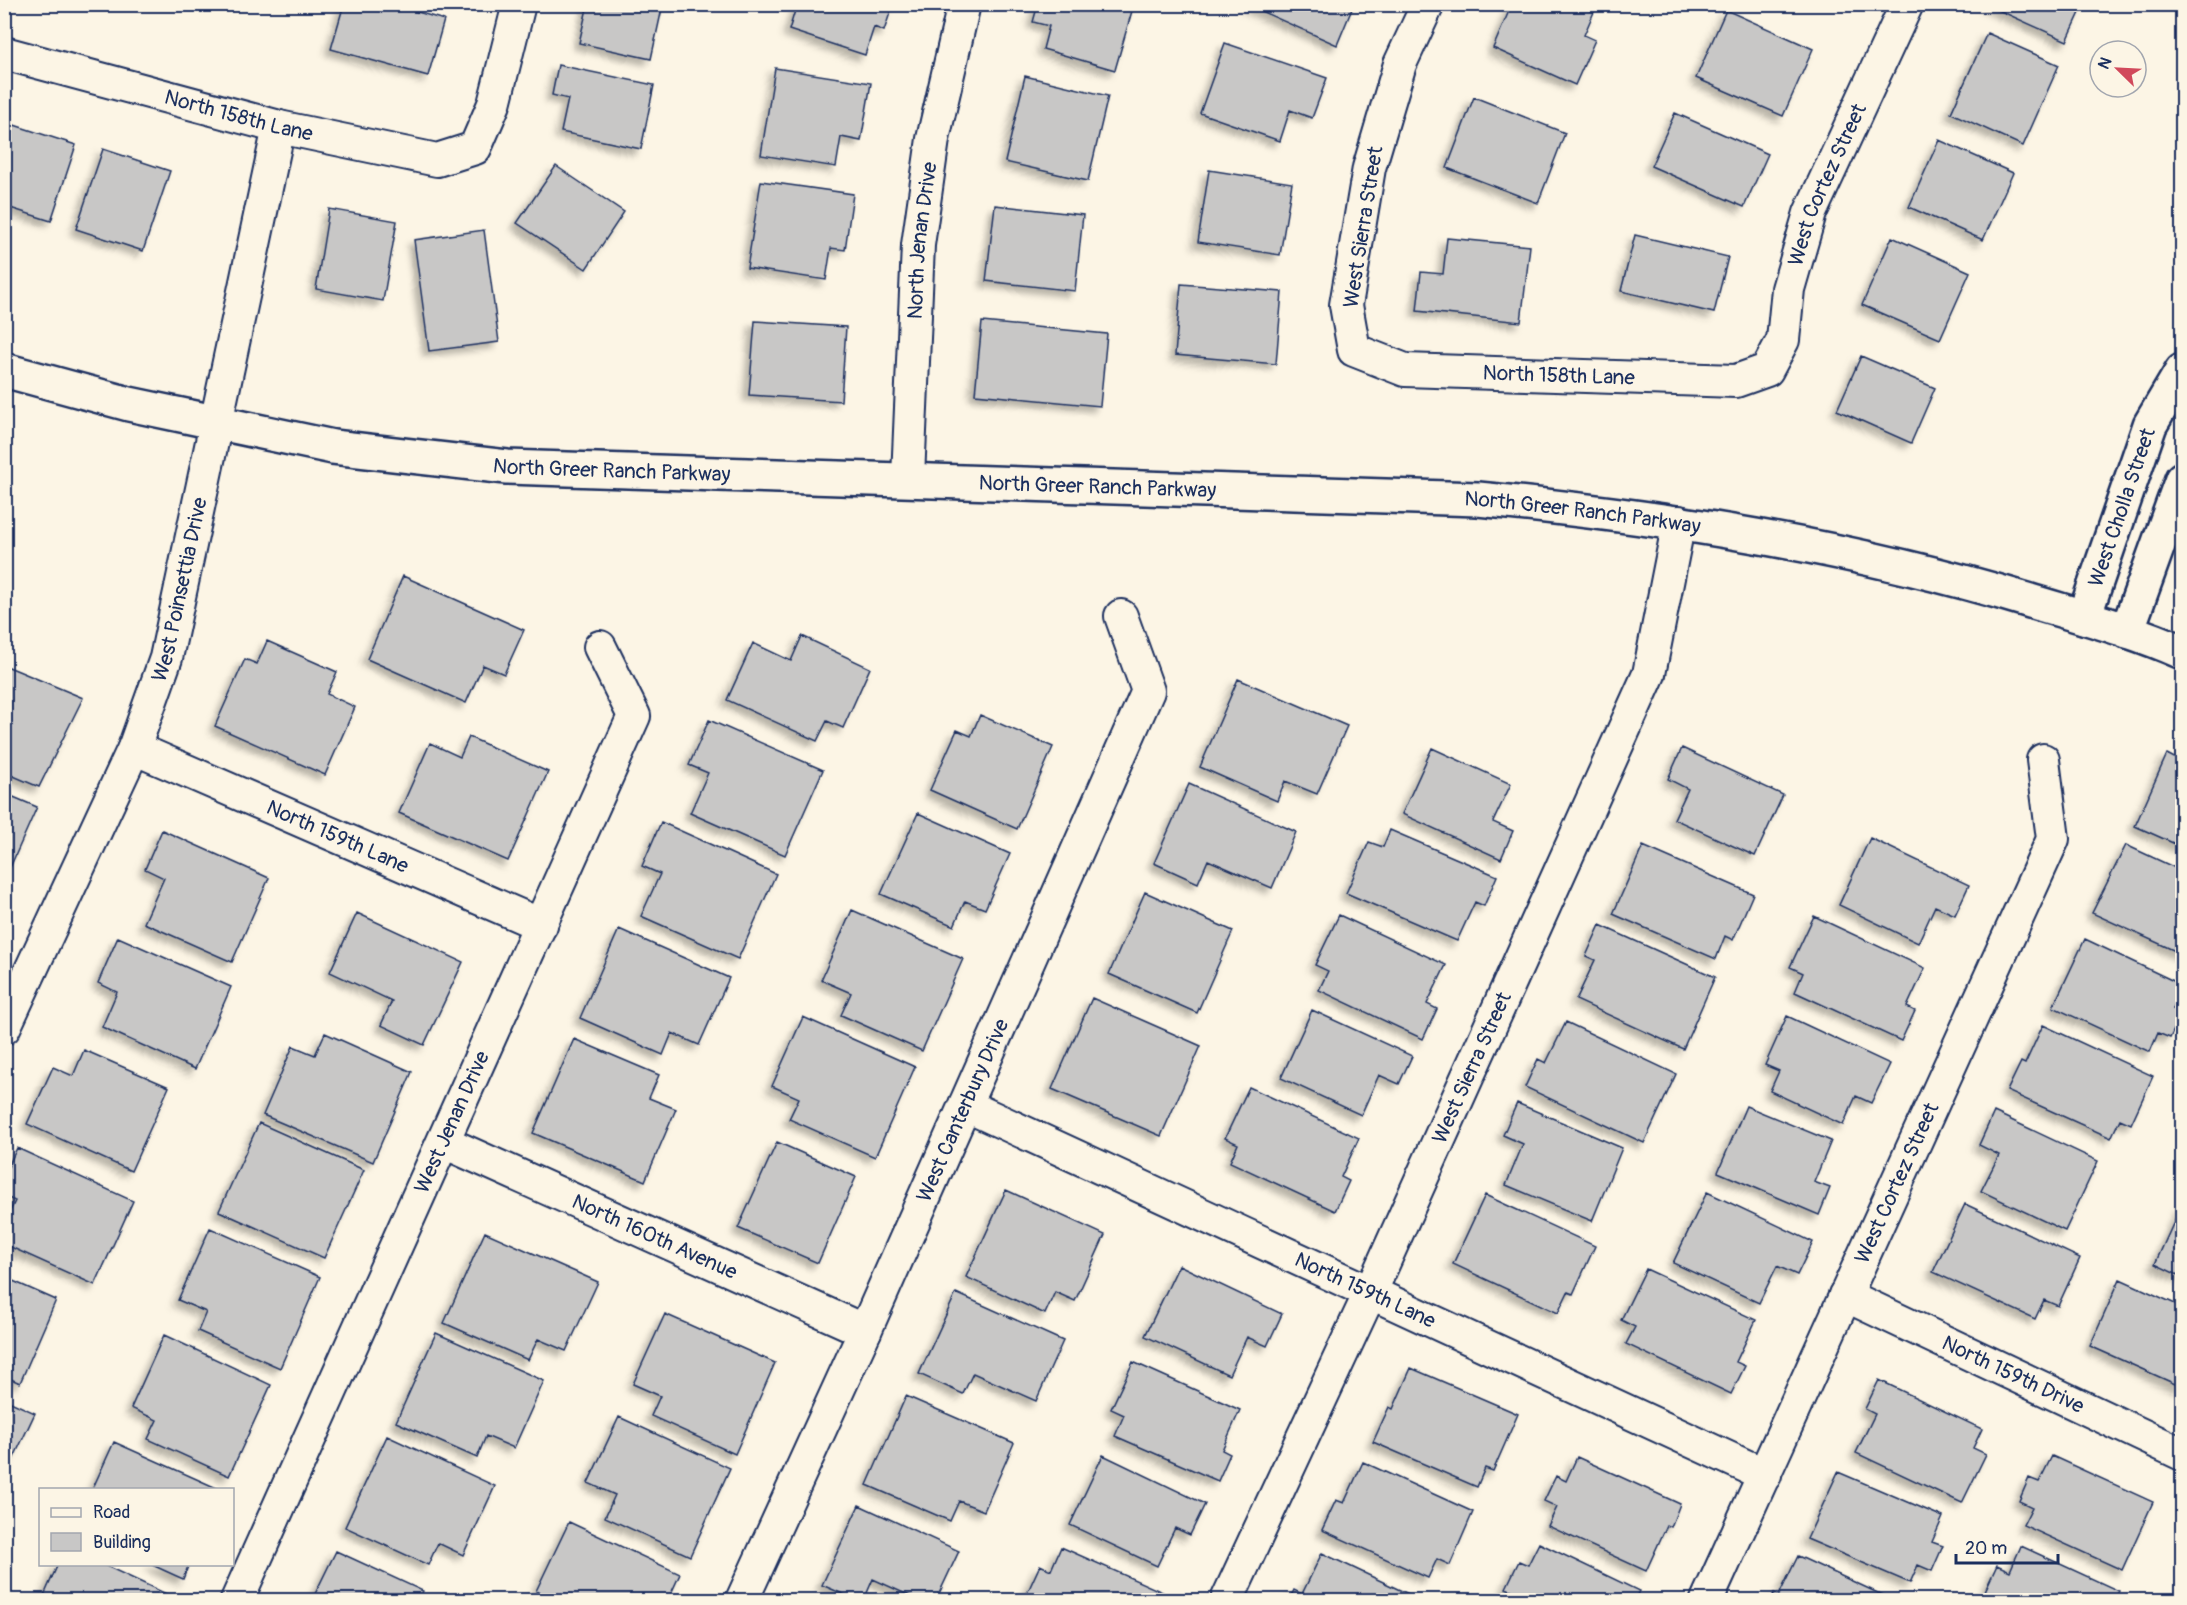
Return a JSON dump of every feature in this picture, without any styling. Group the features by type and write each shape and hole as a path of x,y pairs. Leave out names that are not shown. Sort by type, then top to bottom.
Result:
{"street":[{"name":"North 158th Lane","path":"4,53 279,126 437,160 475,148 494,104 519,4"},
{"name":"North Jenan Drive","path":"908,478 918,245 933,139 964,4"},
{"name":"West Sierra Street","path":"1354,350 1346,305 1369,168 1400,64 1428,4"},
{"name":"West Cortez Street","path":"1767,370 1783,340 1788,289 1810,213 1907,4"},
{"name":"West Poinsettia Drive","path":"4,1028 134,748 166,658 218,424 279,126"},
{"name":"North 158th Lane","path":"1354,350 1406,370 1736,381 1767,370"},
{"name":"North Greer Ranch Parkway","path":"4,370 129,404 333,447 507,467 908,478 1478,499 1603,511 1679,522 1908,567 2084,617 2182,652"},
{"name":"West Cholla Street","path":"2084,617 2150,425 2182,371"},
{"path":"2127,631 2182,479"},
{"name":"West Sierra Street","path":"1227,1600 1370,1293 1649,674 1679,522"},
{"name":"West Canterbury Drive","path":"742,1600 865,1331 1148,691 1121,616"},
{"name":"West Jenan Drive","path":"237,1600 634,717 600,647"},
{"name":"North 159th Lane","path":"134,748 541,925"},
{"name":"West Cortez Street","path":"1707,1600 2053,840 2043,760"},
{"name":"North 159th Lane","path":"965,1105 1765,1475"},
{"name":"North 160th Avenue","path":"444,1142 865,1331"},
{"name":"North 159th Drive","path":"1845,1295 2182,1454"}],"building":[{"path":"344,4 392,4 444,20 428,76 331,49"},
{"path":"588,4 663,4 651,59 579,43"},
{"path":"797,4 893,4 884,31 874,27 865,55 789,30"},
{"path":"1038,4 1134,4 1115,70 1043,49 1049,26 1033,22"},
{"path":"1245,4 1354,4 1337,45"},
{"path":"1512,4 1576,4 1594,12 1584,35 1595,40 1575,85 1493,48"},
{"path":"1985,4 2084,4 2067,41"},
{"path":"1726,10 1813,49 1783,116 1696,78"},
{"path":"1987,33 2059,65 2023,146 1951,113"},
{"path":"1225,43 1327,78 1312,118 1290,110 1280,141 1200,113"},
{"path":"558,65 654,85 641,149 561,132 568,99 552,95"},
{"path":"775,68 871,83 861,141 841,137 836,167 761,155"},
{"path":"1025,76 1108,96 1088,181 1005,162"},
{"path":"1474,97 1565,133 1538,203 1447,168"},
{"path":"1675,113 1768,154 1744,207 1651,166"},
{"path":"11,124 76,145 51,221 4,206 4,145"},
{"path":"1939,140 2013,173 1983,240 1909,207"},
{"path":"103,149 170,171 143,251 76,229"},
{"path":"556,166 624,212 586,269 517,223"},
{"path":"1209,170 1292,183 1280,255 1198,242"},
{"path":"761,181 853,194 845,250 831,248 826,280 747,268"},
{"path":"995,205 1083,215 1075,291 986,281"},
{"path":"329,209 397,221 383,301 316,289"},
{"path":"484,230 499,342 429,351 414,240"},
{"path":"1635,235 1728,257 1714,313 1621,291"},
{"path":"1892,237 1970,272 1940,339 1862,305"},
{"path":"1447,238 1530,246 1521,322 1417,311 1421,272 1443,274"},
{"path":"1181,284 1282,292 1276,364 1175,355"},
{"path":"755,321 846,327 841,401 749,395"},
{"path":"982,322 1107,334 1100,406 975,394"},
{"path":"1861,356 1935,388 1911,443 1837,410"},
{"path":"403,576 524,630 504,674 483,665 466,703 367,659"},
{"path":"802,636 870,668 843,728 827,721 817,741 727,700 753,643 791,661"},
{"path":"267,641 337,672 327,694 355,707 325,775 215,726 245,659 257,664"},
{"path":"4,665 83,698 39,787 4,772"},
{"path":"1238,679 1347,726 1317,794 1285,781 1277,801 1200,767"},
{"path":"980,715 1053,747 1017,829 930,790 957,730 971,736"},
{"path":"709,720 823,770 785,855 690,813 708,773 689,765"},
{"path":"469,737 548,772 508,861 399,813 430,743 460,757"},
{"path":"1432,748 1511,784 1493,822 1513,831 1501,859 1402,814"},
{"path":"1682,748 1783,795 1755,856 1674,819 1688,789 1668,779"},
{"path":"2167,754 2182,762 2182,847 2135,826"},
{"path":"1189,784 1296,832 1272,888 1208,860 1198,883 1154,863"},
{"path":"4,793 37,807 4,881"},
{"path":"918,813 1010,854 985,909 965,901 954,926 881,894"},
{"path":"661,822 776,874 738,959 641,916 660,874 642,866"},
{"path":"162,830 269,878 232,962 144,923 164,878 145,869"},
{"path":"1390,830 1497,876 1484,906 1475,902 1457,941 1346,893 1369,842 1383,847"},
{"path":"1870,838 1969,885 1955,915 1935,906 1918,943 1839,905"},
{"path":"2126,845 2182,871 2182,954 2092,913"},
{"path":"1643,846 1753,894 1733,940 1725,936 1716,959 1613,914"},
{"path":"1145,892 1233,931 1197,1013 1109,974"},
{"path":"852,910 963,959 922,1051 841,1015 851,993 821,980"},
{"path":"357,913 463,962 424,1045 381,1025 392,1001 330,972"},
{"path":"1339,915 1446,965 1427,1004 1437,1009 1423,1039 1319,990 1328,971 1315,965"},
{"path":"1814,916 1925,968 1907,1007 1915,1011 1901,1041 1795,992 1803,973 1790,967"},
{"path":"1600,925 1715,977 1683,1049 1576,1000 1595,960 1586,956"},
{"path":"619,929 729,978 699,1045 672,1033 663,1055 580,1018"},
{"path":"118,937 231,987 195,1069 102,1027 117,992 98,983"},
{"path":"2085,939 2182,985 2173,1009 2182,1013 2170,1038 2158,1033 2150,1052 2053,1007"},
{"path":"1092,998 1201,1046 1161,1136 1052,1089"},
{"path":"1312,1010 1412,1056 1399,1084 1379,1075 1361,1115 1281,1078"},
{"path":"1787,1016 1890,1064 1871,1103 1856,1096 1843,1125 1770,1091 1779,1071 1765,1065"},
{"path":"803,1017 915,1067 875,1157 789,1119 799,1098 772,1086"},
{"path":"1566,1022 1676,1074 1644,1143 1525,1087 1538,1059 1546,1063"},
{"path":"2043,1025 2153,1076 2131,1124 2120,1119 2111,1138 2007,1091 2021,1062 2025,1064"},
{"path":"325,1033 412,1072 373,1162 263,1115 293,1046 315,1055"},
{"path":"574,1039 659,1075 649,1098 676,1109 645,1181 533,1133"},
{"path":"84,1050 169,1087 131,1171 27,1124 53,1067 73,1076"},
{"path":"1249,1087 1359,1138 1341,1177 1349,1181 1335,1211 1230,1162 1238,1144 1225,1138"},
{"path":"1517,1103 1622,1148 1592,1221 1506,1185 1523,1144 1503,1135"},
{"path":"1746,1106 1831,1141 1814,1182 1830,1188 1819,1215 1718,1172"},
{"path":"1994,1112 2098,1161 2065,1231 1981,1191 1999,1155 1979,1145"},
{"path":"259,1123 364,1170 324,1258 219,1211"},
{"path":"777,1142 856,1177 818,1263 738,1228"},
{"path":"17,1148 133,1201 95,1285 4,1244 4,1224 15,1201 4,1196 4,1175"},
{"path":"1006,1190 1105,1235 1075,1301 1055,1292 1045,1314 966,1277"},
{"path":"1707,1192 1813,1242 1797,1275 1777,1266 1759,1303 1673,1263"},
{"path":"1485,1195 1595,1246 1573,1294 1568,1292 1558,1313 1453,1264"},
{"path":"1965,1204 2080,1258 2058,1306 2044,1300 2035,1319 1933,1272"},
{"path":"2182,1204 2182,1277 2155,1264"},
{"path":"210,1228 320,1277 280,1368 198,1331 206,1312 178,1300"},
{"path":"485,1232 598,1282 566,1351 538,1339 528,1360 444,1323"},
{"path":"1179,1265 1282,1314 1267,1346 1247,1337 1229,1375 1145,1336"},
{"path":"1646,1269 1756,1320 1736,1362 1745,1366 1731,1394 1626,1344 1635,1327 1621,1320"},
{"path":"4,1277 56,1300 20,1383 4,1376"},
{"path":"2120,1279 2182,1307 2182,1387 2090,1346"},
{"path":"956,1293 1063,1341 1036,1401 973,1373 963,1394 919,1374"},
{"path":"665,1314 775,1363 735,1454 651,1416 660,1396 633,1384"},
{"path":"436,1333 544,1381 514,1448 486,1436 477,1458 396,1422"},
{"path":"164,1335 271,1385 229,1476 148,1439 157,1420 131,1408"},
{"path":"1133,1362 1240,1410 1222,1450 1230,1454 1218,1481 1115,1436 1124,1415 1111,1409"},
{"path":"1411,1368 1518,1414 1493,1471 1485,1468 1477,1487 1373,1442 1389,1407 1393,1409"},
{"path":"1879,1380 1982,1429 1973,1448 1986,1454 1962,1503 1856,1453 1875,1414 1865,1409"},
{"path":"906,1396 1014,1443 984,1511 959,1501 950,1521 867,1485"},
{"path":"4,1399 35,1413 9,1468 4,1466"},
{"path":"619,1417 730,1468 690,1556 605,1517 615,1495 588,1483"},
{"path":"387,1436 495,1486 463,1555 438,1543 428,1565 345,1527"},
{"path":"114,1442 217,1488 93,1488"},
{"path":"1103,1455 1205,1504 1190,1535 1175,1528 1157,1566 1070,1525"},
{"path":"2052,1456 2153,1502 2122,1570 2023,1525 2032,1507 2019,1501 2029,1478 2039,1482"},
{"path":"1577,1457 1680,1504 1671,1527 1667,1525 1646,1571 1548,1526 1557,1507 1544,1501 1556,1476 1566,1481"},
{"path":"1363,1462 1473,1512 1450,1565 1437,1559 1428,1578 1322,1530 1336,1500 1344,1503"},
{"path":"1838,1472 1943,1517 1932,1542 1943,1546 1932,1571 1918,1565 1910,1583 1807,1539"},
{"path":"859,1505 959,1551 936,1600 919,1600 873,1579 864,1600 857,1600 822,1585"},
{"path":"569,1522 680,1574 668,1600 557,1600 536,1591"},
{"path":"1539,1543 1639,1591 1634,1600 1514,1600 1518,1593 1506,1588 1519,1561 1528,1565"},
{"path":"2021,1546 2119,1591 2114,1600 1992,1600 1995,1596 1985,1591 1997,1565 2010,1571"},
{"path":"1061,1547 1167,1594 1164,1600 1024,1600 1040,1565 1051,1570"},
{"path":"336,1551 423,1591 419,1600 312,1600"},
{"path":"1322,1553 1421,1600 1289,1600 1294,1590 1302,1594"},
{"path":"1798,1556 1893,1600 1771,1600 1774,1593 1779,1595"},
{"path":"57,1566 106,1566 173,1597 171,1600 42,1600"},
{"path":"154,1566 188,1566 183,1579"}]}
